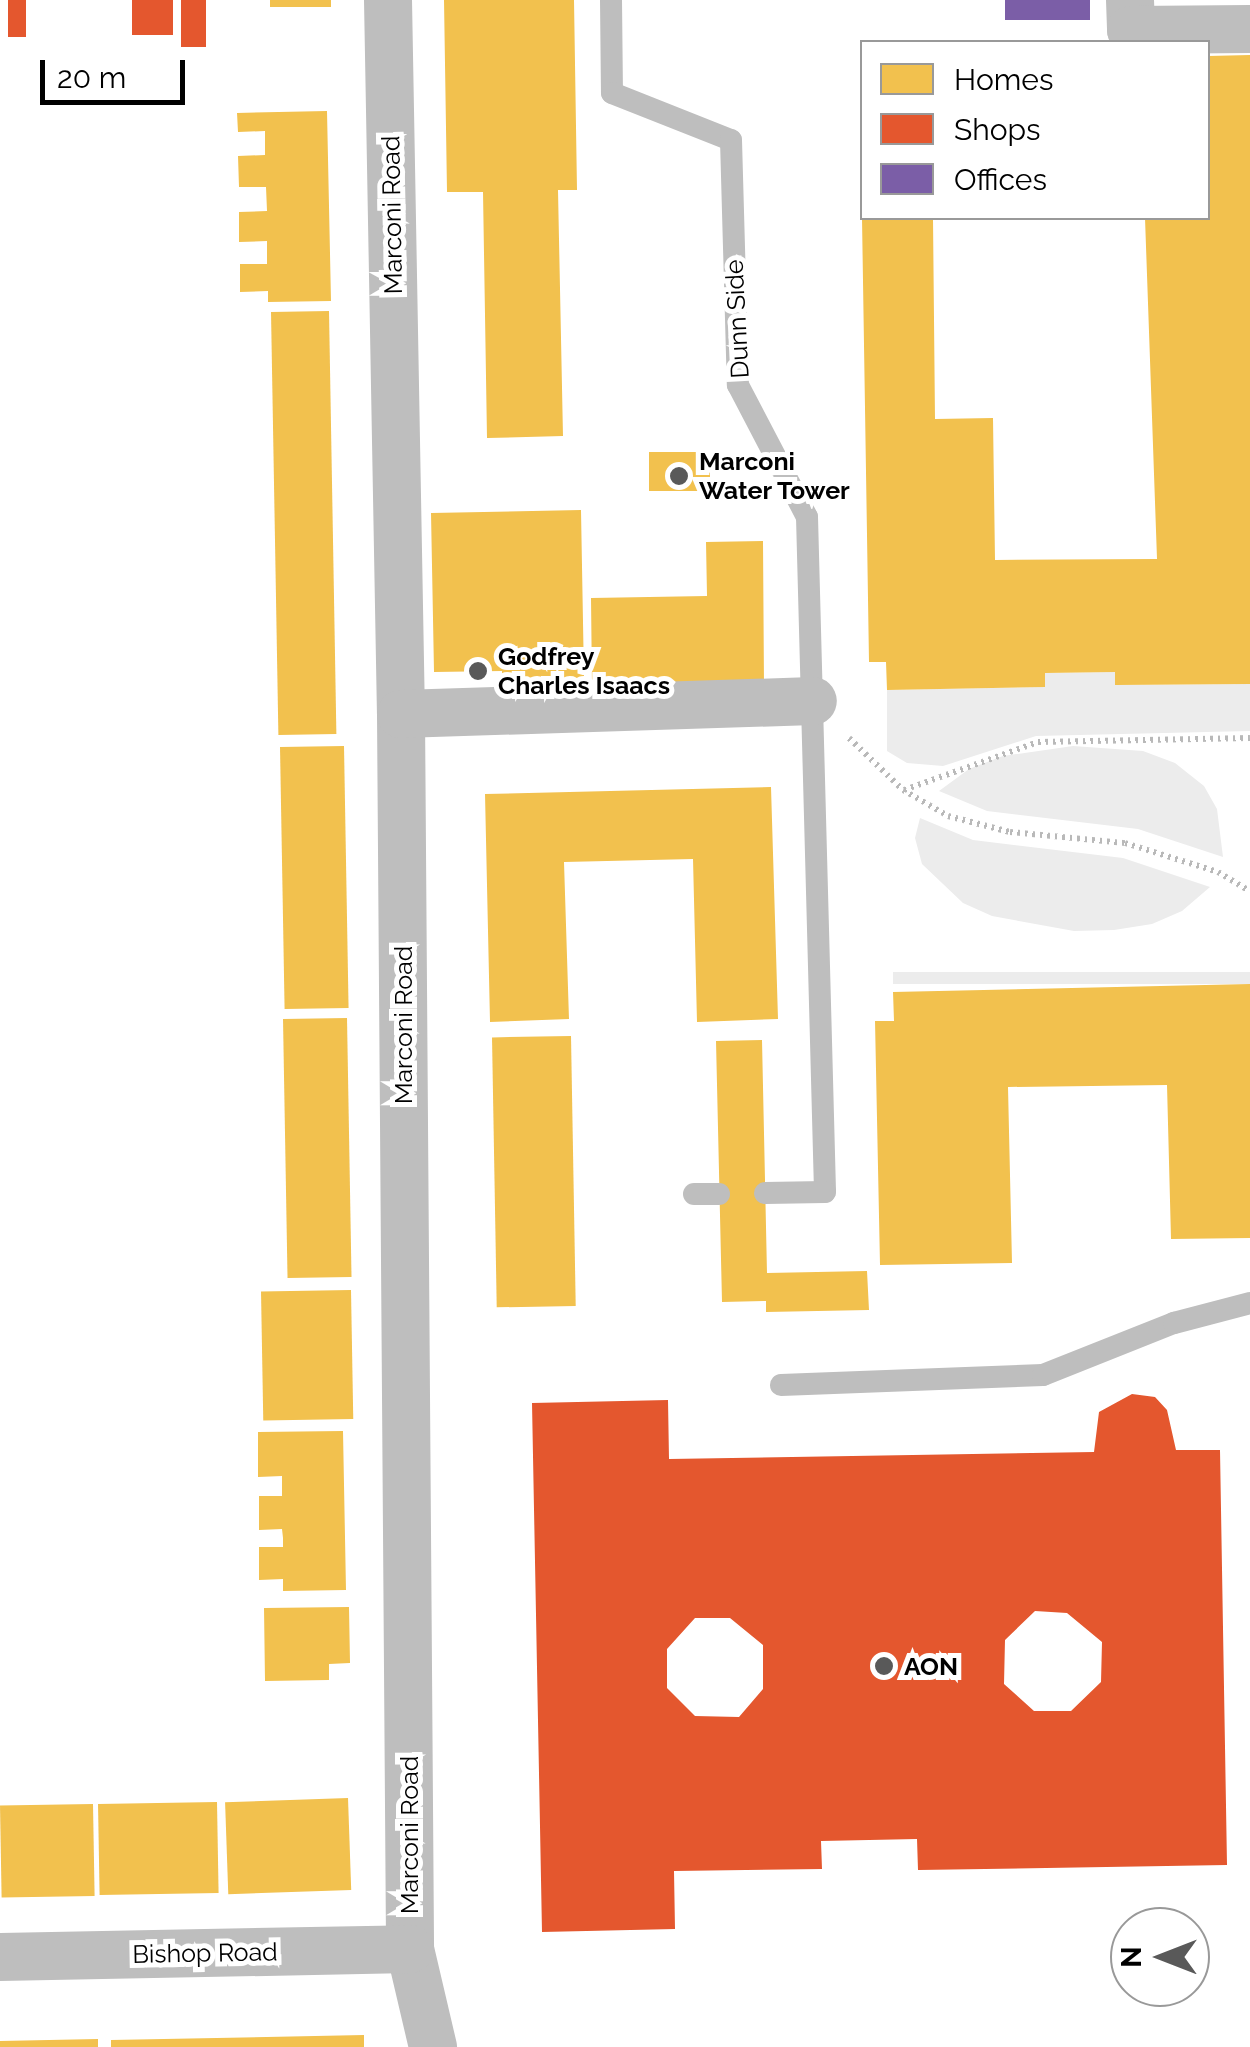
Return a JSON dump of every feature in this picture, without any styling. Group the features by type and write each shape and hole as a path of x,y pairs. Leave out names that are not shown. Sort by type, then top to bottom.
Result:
{"street":[{"name":"Marconi Road","path":"388,0 401,714 410,1949 433,2047"},
{"path":"1130,0 1131,30 1250,29"},
{"path":"401,714 813,701"},
{"name":"Bishop Road","path":"0,1956 410,1949"}],"lane":[{"name":"Dunn Side","path":"611,0 612,94 730,140 738,386 808,516 825,1192 765,1194"},
{"path":"694,1194 720,1194"},
{"path":"781,1385 1042,1375 1174,1322 1250,1303"}],"path":[{"path":"813,701 902,790 977,826 1125,843 1218,872 1250,891"},
{"path":"902,790 1038,742 1250,738"}],"shaded area":[{"path":"1115,672 1116,685 1250,684 1250,731 1036,736 943,766 907,763 887,751 887,690 1044,687 1045,673"},
{"path":"1073,746 1143,751 1175,763 1204,786 1217,809 1223,857 1138,829 987,811 939,791 969,769 1003,756"},
{"path":"920,818 973,840 1123,858 1210,887 1182,911 1152,924 1114,930 1074,931 992,916 963,903 922,864 915,838"},
{"path":"893,972 1250,972 1250,984 893,984"}],"building: Homes":[{"path":"270,0 331,0 331,7 270,7"},
{"path":"444,0 574,0 577,190 558,190 563,436 487,438 483,192 447,192"},
{"path":"1250,55 1250,684 1115,685 1115,672 1045,673 1045,687 887,690 886,662 869,662 862,220 933,220 935,419 993,418 995,560 1157,559 1145,220 1210,220 1210,56"},
{"path":"327,111 331,301 268,302 268,291 240,292 240,264 267,264 267,241 239,242 239,212 267,211 266,187 239,187 238,156 265,155 265,131 238,132 237,113"},
{"path":"329,311 336,734 278,735 271,312"},
{"name":"Marconi Water Tower","path":"649,452 710,452 710,491 649,491"},
{"path":"581,510 584,678 502,680 502,671 434,672 431,513"},
{"path":"763,541 764,686 592,687 591,598 707,596 706,542"},
{"path":"344,746 349,1008 285,1009 280,747"},
{"path":"771,787 778,1019 697,1022 693,859 564,862 569,1019 490,1022 485,794"},
{"path":"1250,984 1250,1238 1171,1239 1167,1085 1008,1087 1012,1263 880,1265 875,1021 894,1021 893,992"},
{"path":"347,1018 352,1277 288,1278 283,1019"},
{"path":"571,1036 576,1306 497,1307 492,1037"},
{"path":"762,1040 767,1273 867,1271 869,1310 766,1312 766,1301 722,1302 716,1041"},
{"path":"351,1290 353,1419 263,1421 261,1292"},
{"path":"343,1431 346,1590 283,1591 283,1579 259,1580 259,1547 283,1547 283,1538 282,1529 259,1530 259,1496 282,1496 282,1476 258,1477 258,1432"},
{"path":"349,1607 350,1663 329,1664 329,1680 265,1681 264,1608"},
{"path":"348,1798 351,1890 228,1894 225,1802"},
{"path":"217,1802 219,1893 100,1895 98,1804"},
{"path":"93,1804 95,1896 2,1898 0,1806"},
{"path":"364,2035 364,2047 111,2047 111,2040"},
{"path":"98,2039 98,2047 0,2047 0,2041"}],"building: Shops":[{"path":"8,0 26,0 26,37 8,37"},
{"path":"132,0 173,0 173,35 132,35"},
{"path":"181,0 206,0 206,47 181,47"},
{"name":"AON","path":"1132,1394 1155,1397 1167,1410 1176,1450 1220,1450 1227,1865 918,1870 917,1839 821,1841 822,1869 674,1871 675,1929 542,1932 532,1403 668,1400 669,1459 1094,1452 1099,1412","holes":["1035,1611 1067,1613 1102,1642 1101,1682 1071,1711 1034,1711 1004,1684 1005,1640","695,1618 730,1618 763,1645 763,1689 739,1717 695,1716 667,1688 667,1649"]}],"building: Offices":[{"path":"1005,0 1090,0 1090,20 1005,20"}],"place":[{"name":"Marconi Water Tower","path":"679,476"},
{"name":"Godfrey Charles Isaacs","path":"478,671"},
{"name":"AON","path":"884,1666"}]}
